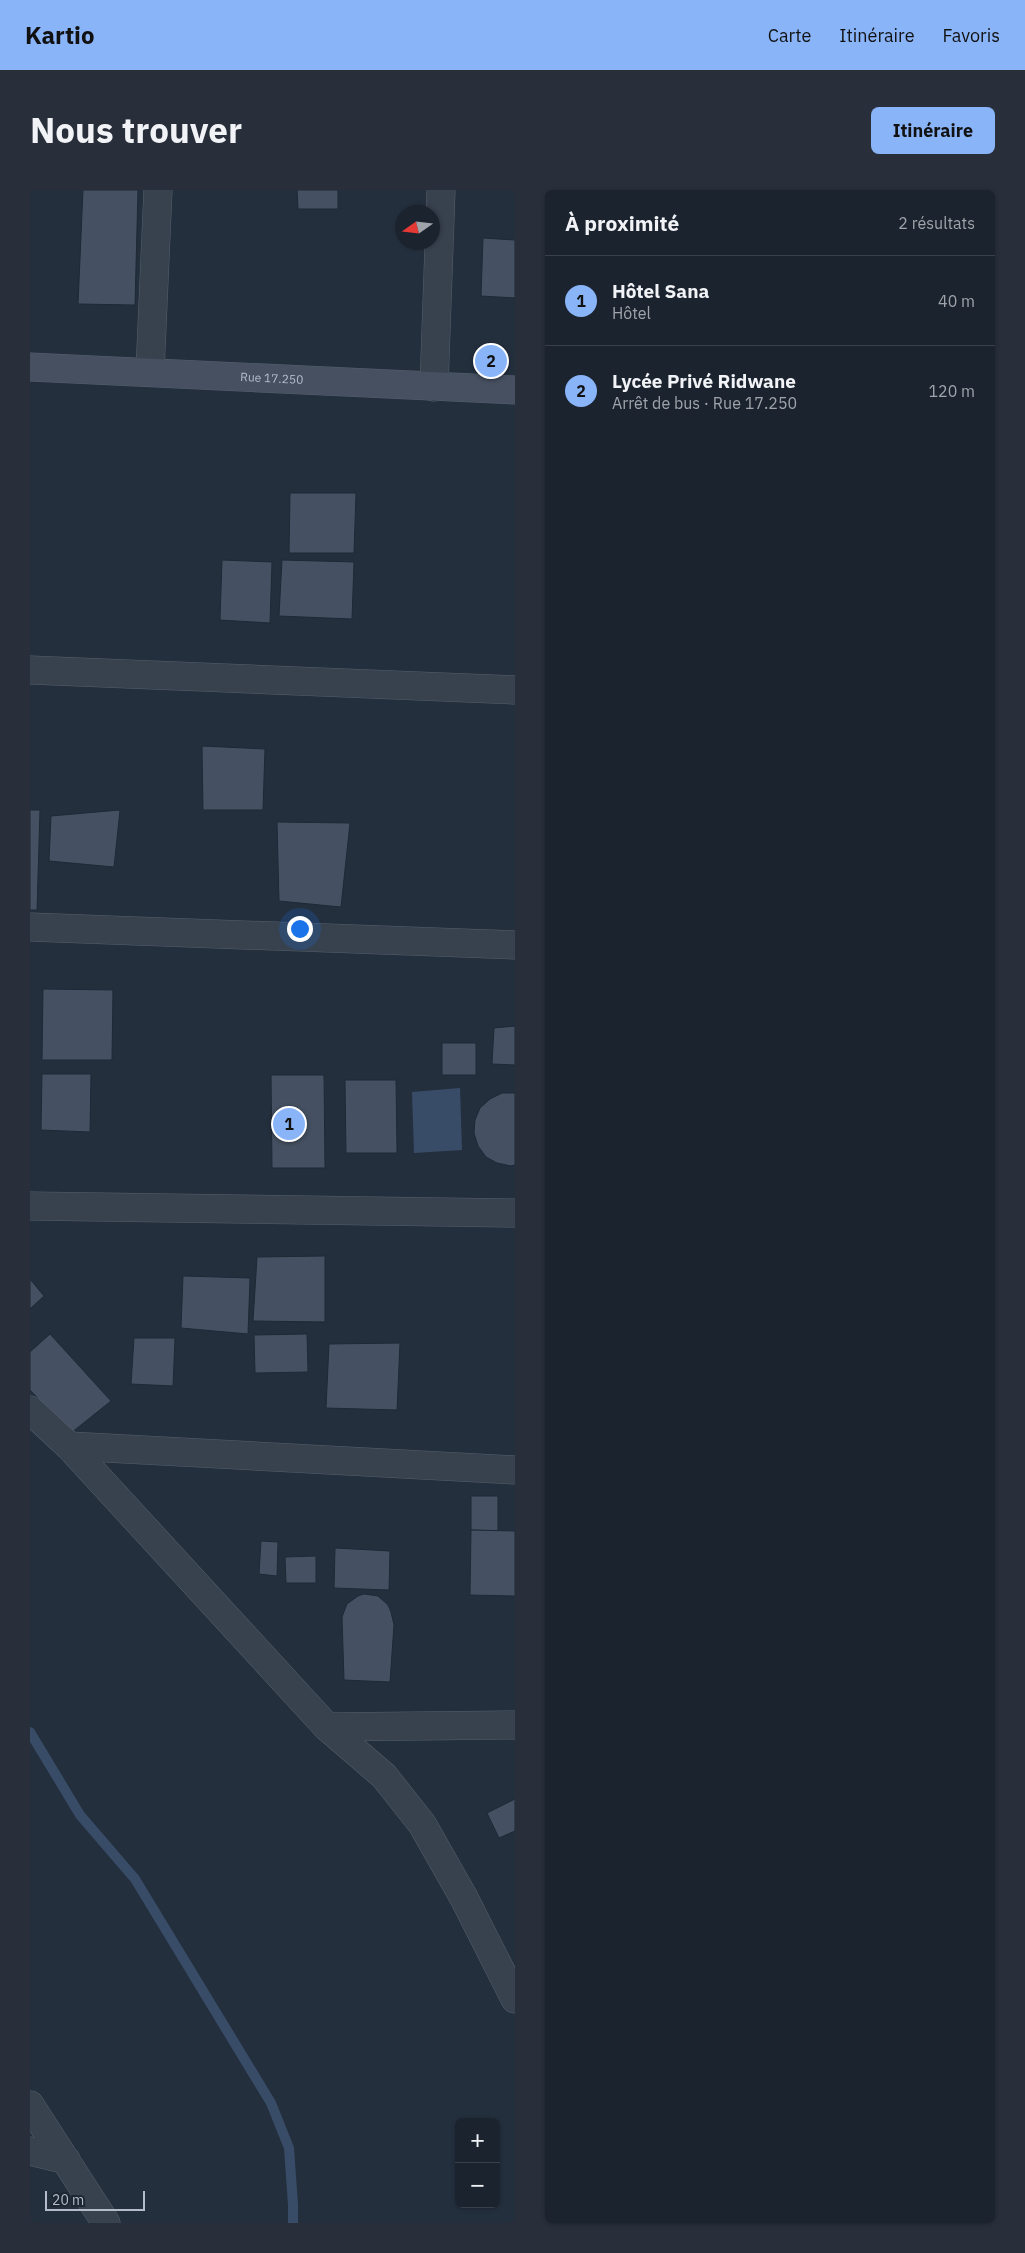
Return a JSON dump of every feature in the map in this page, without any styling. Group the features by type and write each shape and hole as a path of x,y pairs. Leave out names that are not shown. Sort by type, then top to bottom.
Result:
{"street":[{"path":"150,372 158,190"},
{"path":"434,387 441,190"},
{"name":"Rue 17.250","path":"30,367 515,390"},
{"path":"30,670 515,690"},
{"path":"30,928 515,945"},
{"path":"30,1206 515,1213"},
{"path":"30,1410 69,1446 327,1727 384,1776 422,1824 464,1898 515,1999"},
{"path":"69,1446 515,1470"},
{"path":"327,1727 515,1725"},
{"path":"30,2105 106,2223"},
{"path":"30,2151 66,2160"}],"water":[{"path":"460,1088 462,1150 414,1153 412,1092"}],"building":[{"path":"83,190 138,190 135,305 78,304"},
{"path":"297,190 338,190 338,209 298,209"},
{"path":"483,238 515,240 515,298 481,296"},
{"path":"290,493 356,493 354,553 289,553"},
{"path":"222,560 272,562 270,623 220,620"},
{"path":"282,560 354,562 352,619 279,616"},
{"path":"202,746 265,749 263,810 203,810"},
{"path":"30,810 40,810 37,910 30,910"},
{"path":"120,810 114,867 49,861 51,816"},
{"path":"277,822 350,823 341,907 279,901"},
{"path":"43,989 113,990 112,1060 42,1060"},
{"path":"515,1026 515,1065 492,1064 494,1028"},
{"path":"442,1043 476,1043 476,1075 442,1075"},
{"path":"42,1074 91,1074 90,1132 41,1130"},
{"path":"271,1075 324,1075 325,1168 272,1168"},
{"path":"345,1080 396,1080 397,1153 346,1153"},
{"path":"502,1093 515,1093 515,1165 511,1166 497,1163 486,1157 478,1146 474,1133 475,1120 480,1108 490,1099"},
{"path":"325,1256 325,1322 253,1321 257,1257"},
{"path":"183,1276 250,1278 248,1334 181,1328"},
{"path":"30,1279 44,1296 30,1309"},
{"path":"50,1334 111,1401 71,1433 30,1390 30,1352"},
{"path":"307,1334 308,1372 255,1373 254,1335"},
{"path":"134,1338 175,1338 173,1386 131,1384"},
{"path":"400,1343 397,1410 326,1408 329,1344"},
{"path":"471,1496 498,1496 498,1531 471,1530"},
{"path":"471,1530 515,1531 515,1596 470,1595"},
{"path":"261,1541 278,1542 277,1576 259,1574"},
{"path":"335,1548 390,1551 389,1590 334,1588"},
{"path":"316,1556 316,1583 286,1583 285,1557"},
{"path":"364,1594 378,1596 388,1605 391,1612 394,1625 390,1682 344,1680 342,1617 347,1604"},
{"path":"515,1799 515,1831 499,1838 487,1813"}],"waterway":[{"path":"30,1732 80,1815 135,1879 271,2103 289,2148 293,2223"}],"place":[{"name":"Lycée Privé Ridwane","path":"491,361"},
{"name":"Hôtel Sana","path":"289,1124"}]}
